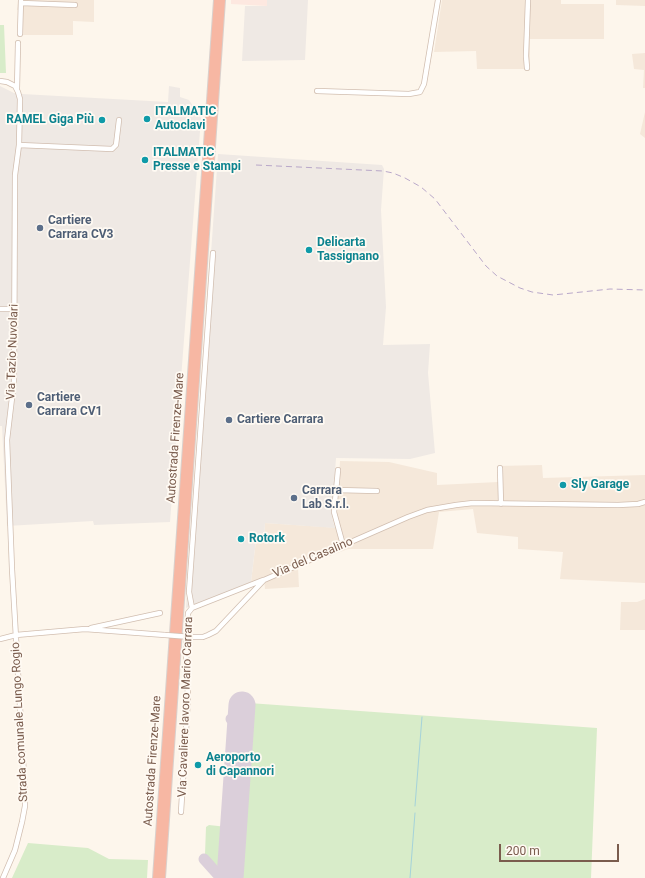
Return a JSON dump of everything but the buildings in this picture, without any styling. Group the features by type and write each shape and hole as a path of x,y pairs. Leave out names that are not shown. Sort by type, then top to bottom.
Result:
{"highway":[{"name":"Autostrada Firenze-Mare","path":"156,878 217,0"},
{"name":"Autostrada Firenze-Mare","path":"162,878 222,0"}],"street":[{"path":"317,92 409,94 420,92 424,84 438,0"},
{"path":"527,68 528,0"},
{"path":"20,34 21,1 74,4"},
{"name":"Via Tazio Nuvolari","path":"16,635 7,440 14,381 16,175 19,145 20,99 17,90 18,43"},
{"path":"0,81 12,84 17,90"},
{"path":"19,145 112,149 116,145 119,120"},
{"path":"192,608 189,592 213,253"},
{"path":"0,309 15,309"},
{"path":"500,468 501,504"},
{"path":"338,470 334,515 343,545"},
{"path":"337,490 377,491"},
{"name":"Via del Casalino","path":"0,639 16,635 85,629 203,637 216,631 264,580 427,510 456,505 618,505 638,504 645,502"},
{"name":"Via Cavaliere lavoro Mario Carrara","path":"181,812 188,695 186,627 188,613 192,608 264,580"},
{"path":"85,629 160,613"},
{"name":"Strada comunale Lungo Rogio","path":"3,878 15,850 25,806 16,635"}],"shaded area":[{"path":"18,0 94,0 94,22 73,21 73,35 23,35 23,10 17,10"},
{"path":"231,0 267,0 267,6 231,4"},
{"path":"267,0 308,0 305,60 242,61 245,6 267,6"},
{"path":"442,0 561,0 561,4 604,4 604,39 530,39 530,69 477,69 476,51 434,52"},
{"path":"616,0 645,0 645,6 616,5"},
{"path":"645,53 645,88 643,88 644,70 634,69 632,54"},
{"path":"0,86 14,93 22,94 168,102 169,86 180,88 180,97 189,100 201,118 170,522 94,525 93,521 7,526 2,426 0,426"},
{"path":"645,112 645,138 640,134"},
{"path":"218,154 382,165 384,169 381,210 386,307 383,345 430,344 428,373 435,453 410,459 336,458 332,517 335,528 265,523 264,540 256,540 251,582 186,608"},
{"path":"340,461 389,462 437,473 437,485 498,482 498,466 542,465 543,478 645,475 645,583 560,579 563,552 518,549 518,537 477,533 473,509 439,512 433,549 348,549 298,568 299,587 265,589 264,577 251,582 256,540 264,535 265,523 340,528 337,513"},
{"path":"645,599 645,630 620,630 621,602 637,602"}],"green space":[{"path":"0,25 4,25 6,73 0,73"},
{"path":"249,703 597,728 591,878 237,878"},
{"path":"209,825 227,827 224,871 222,874 205,854 206,827"},
{"path":"28,843 88,848 109,859 148,860 147,878 12,878"}],"waterway":[{"path":"415,806 422,717"},
{"path":"410,878 415,813"}],"taxiway":[{"path":"231,719 241,719"},
{"path":"204,859 221,878"},
{"path":"219,876 226,876 230,870"}],"runway":[{"path":"230,878 242,705"}],"railway":[{"path":"256,165 383,171 405,178 421,187 435,199 486,266 497,276 520,288 532,292 553,295 610,289 645,290"}],"place":[{"name":"ITALMATIC Autoclavi","path":"147,119"},
{"name":"RAMEL Giga Più","path":"102,120"},
{"name":"ITALMATIC Presse e Stampi","path":"145,160"},
{"name":"Cartiere Carrara CV3","path":"40,228"},
{"name":"Delicarta Tassignano","path":"309,250"},
{"name":"Cartiere Carrara CV1","path":"29,405"},
{"name":"Cartiere Carrara","path":"229,420"},
{"name":"Sly Garage","path":"563,485"},
{"name":"Carrara Lab S.r.l.","path":"294,498"},
{"name":"Rotork","path":"241,539"},
{"name":"Aeroporto di Capannori","path":"198,765"}]}
